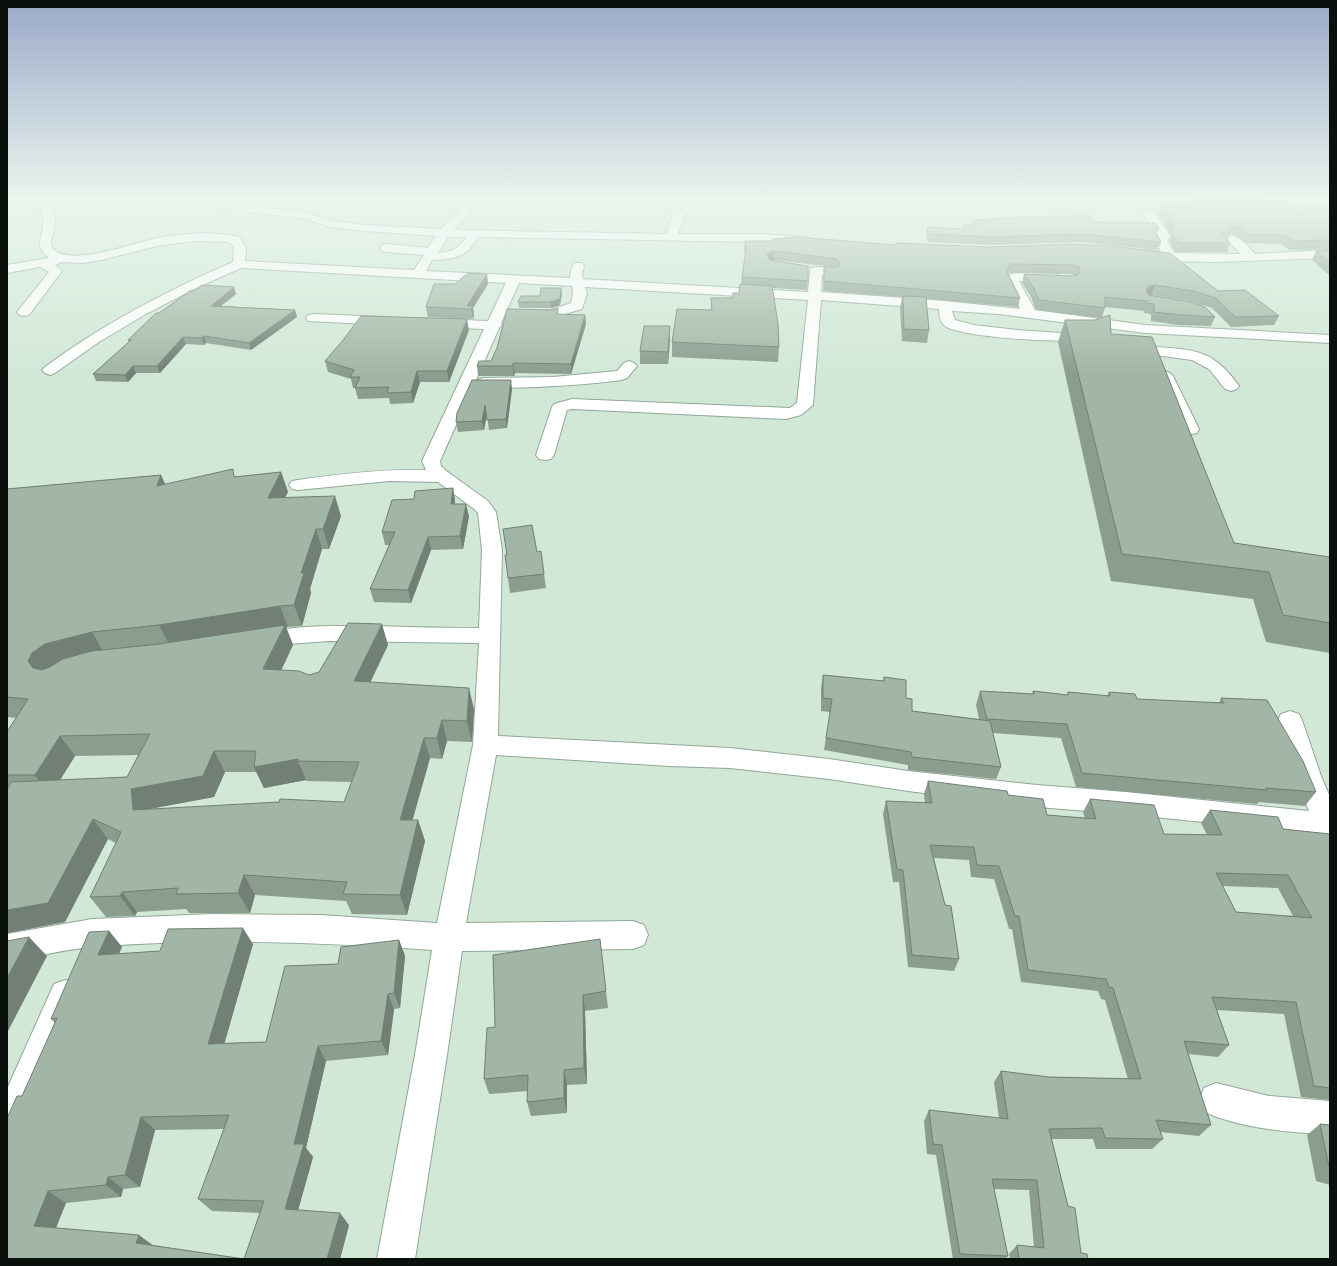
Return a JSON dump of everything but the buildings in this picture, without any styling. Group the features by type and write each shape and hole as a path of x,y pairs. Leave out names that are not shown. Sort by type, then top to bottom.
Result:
{"street":[{"path":"51,256 64,260"},
{"path":"7,269 99,256"},
{"path":"240,256 240,264"},
{"path":"418,273 429,256"},
{"path":"1161,256 1275,256"},
{"path":"24,312 56,271 44,264"},
{"path":"50,370 80,348 159,301 198,281 240,264 815,296 1029,313 1145,329 1330,338"},
{"path":"423,322 554,314 561,310 577,306 580,293 576,275 578,266"},
{"path":"545,455 560,407 565,405 572,404 786,414 801,408 805,404 815,296 810,271 831,272"},
{"path":"1029,313 1012,279 1019,276 1062,279"},
{"path":"396,1259 431,1055 449,937 485,745 490,636 492,550 487,512 481,505 442,477 433,468 431,461 468,382 505,317 514,279"},
{"path":"945,306 947,319 950,323 966,329 1062,337 1084,337 1103,332 1114,325"},
{"path":"313,318 400,322"},
{"path":"1215,320 1227,333"},
{"path":"1145,329 1145,333 1153,351 1191,429"},
{"path":"1153,351 1190,354 1205,358 1223,373 1231,386"},
{"path":"468,382 558,383 579,381 622,375 628,366"},
{"path":"298,485 367,477 442,477"},
{"path":"238,643 288,636 348,633 490,636"},
{"path":"336,653 348,633"},
{"path":"485,745 737,759 829,768 908,781 1329,827 1308,776 1290,720"},
{"path":"7,948 92,934 213,928 321,929 449,937 633,935"},
{"path":"7,1129 92,934"},
{"path":"1216,1100 1269,1113 1330,1118"}]}
